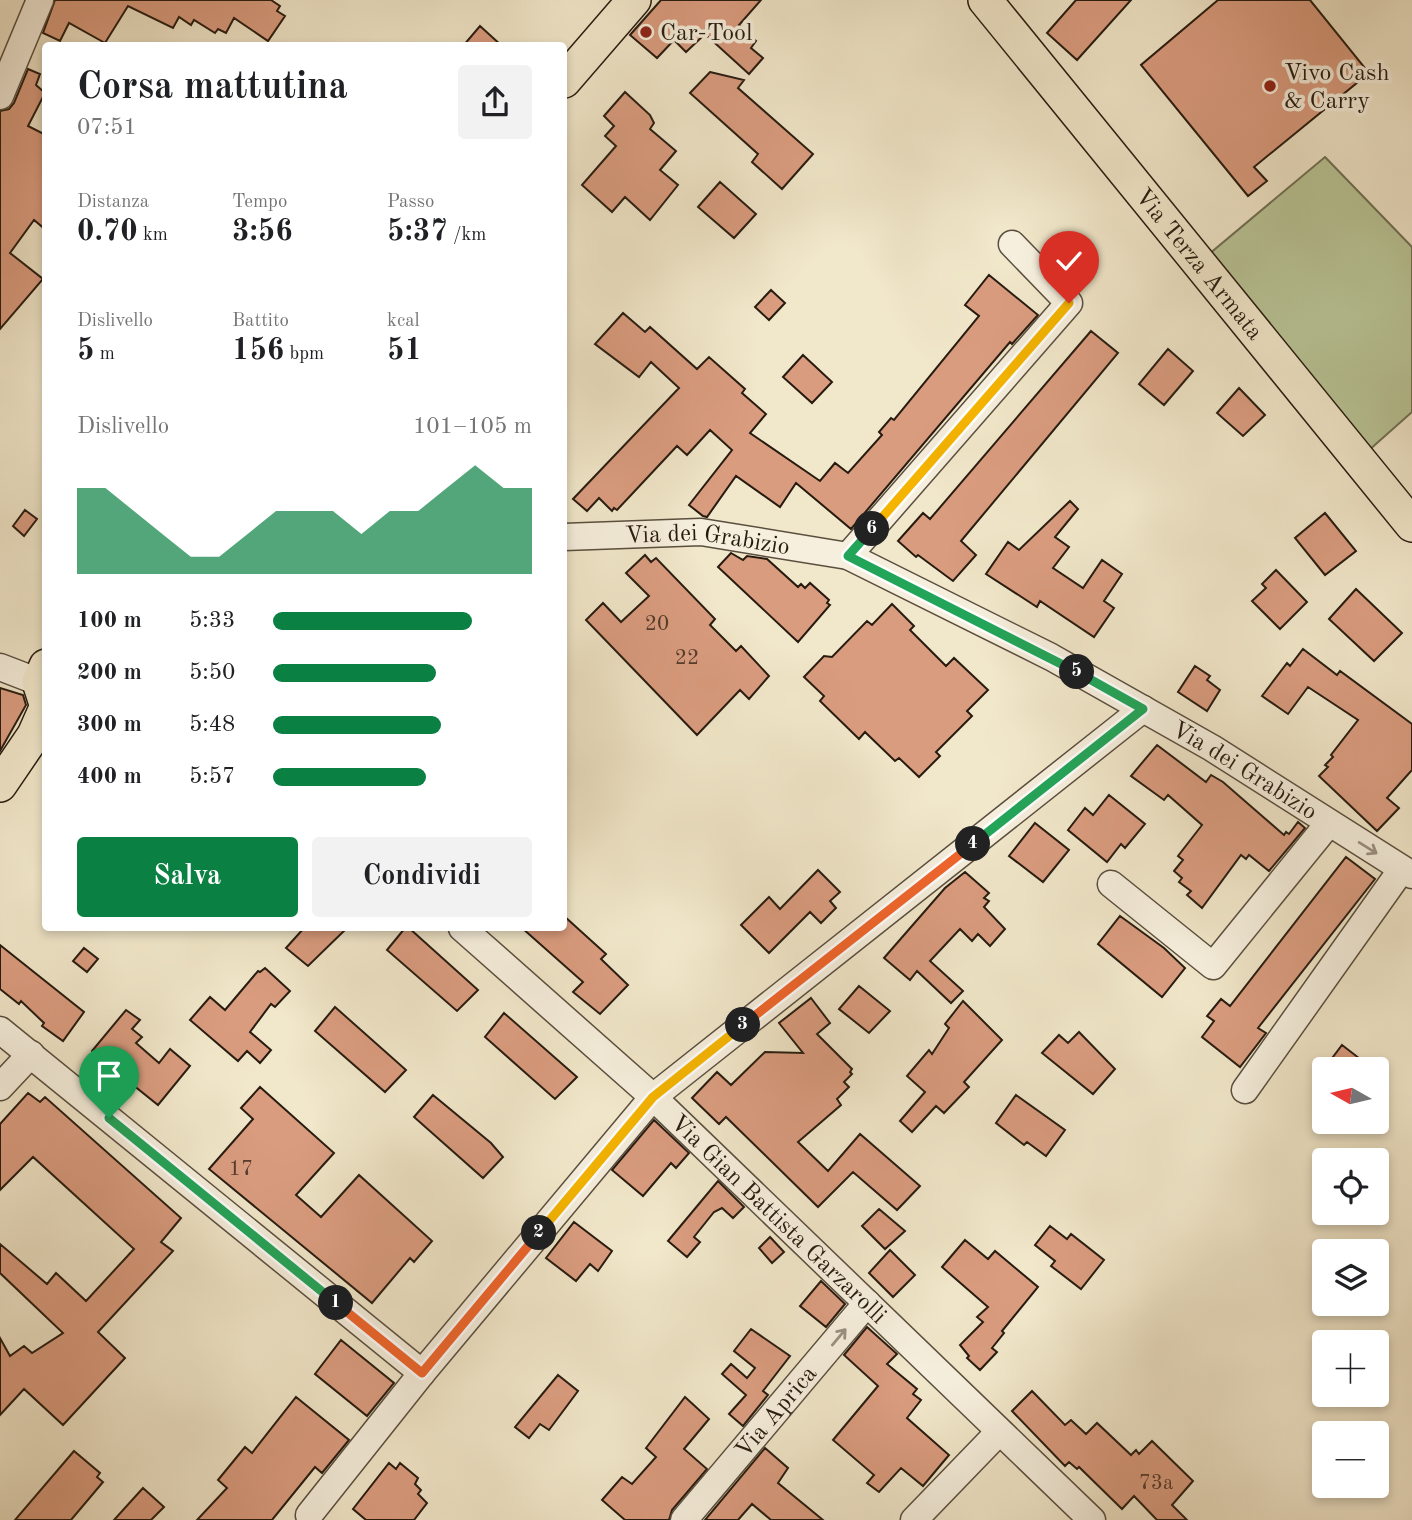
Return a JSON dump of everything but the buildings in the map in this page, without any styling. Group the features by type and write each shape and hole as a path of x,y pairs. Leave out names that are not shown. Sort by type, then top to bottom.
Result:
{"main road":[{"path":"567,78 634,0"},
{"name":"Via Terza Armata","path":"985,0 1412,526"},
{"path":"0,785 35,692"}],"street":[{"path":"0,96 29,6"},
{"path":"848,556 1069,303 1012,244"},
{"name":"Via dei Grabizio","path":"567,537 701,532 848,556 1051,657 1212,748 1407,872"},
{"path":"309,1516 422,1373 653,1097 1143,709"},
{"path":"1111,884 1213,966 1329,823"},
{"path":"1245,1090 1407,872"},
{"name":"Via Gian Battista Garzarolli","path":"465,931 653,1097 1091,1520"},
{"path":"0,1030 422,1373"},
{"path":"0,1087 31,1054"},
{"name":"Via Aprica","path":"684,1520 867,1303"},
{"path":"914,1520 999,1432"}],"green space":[{"path":"1325,157 1412,247 1412,412 1368,451 1208,255"}],"place":[{"name":"Car-Tool","path":"646,32"},
{"name":"Vivo Cash & Carry","path":"1270,86"}],"route":[{"path":"109,1118 422,1373 653,1097 1143,709 1051,657 848,556 1069,303"}]}
